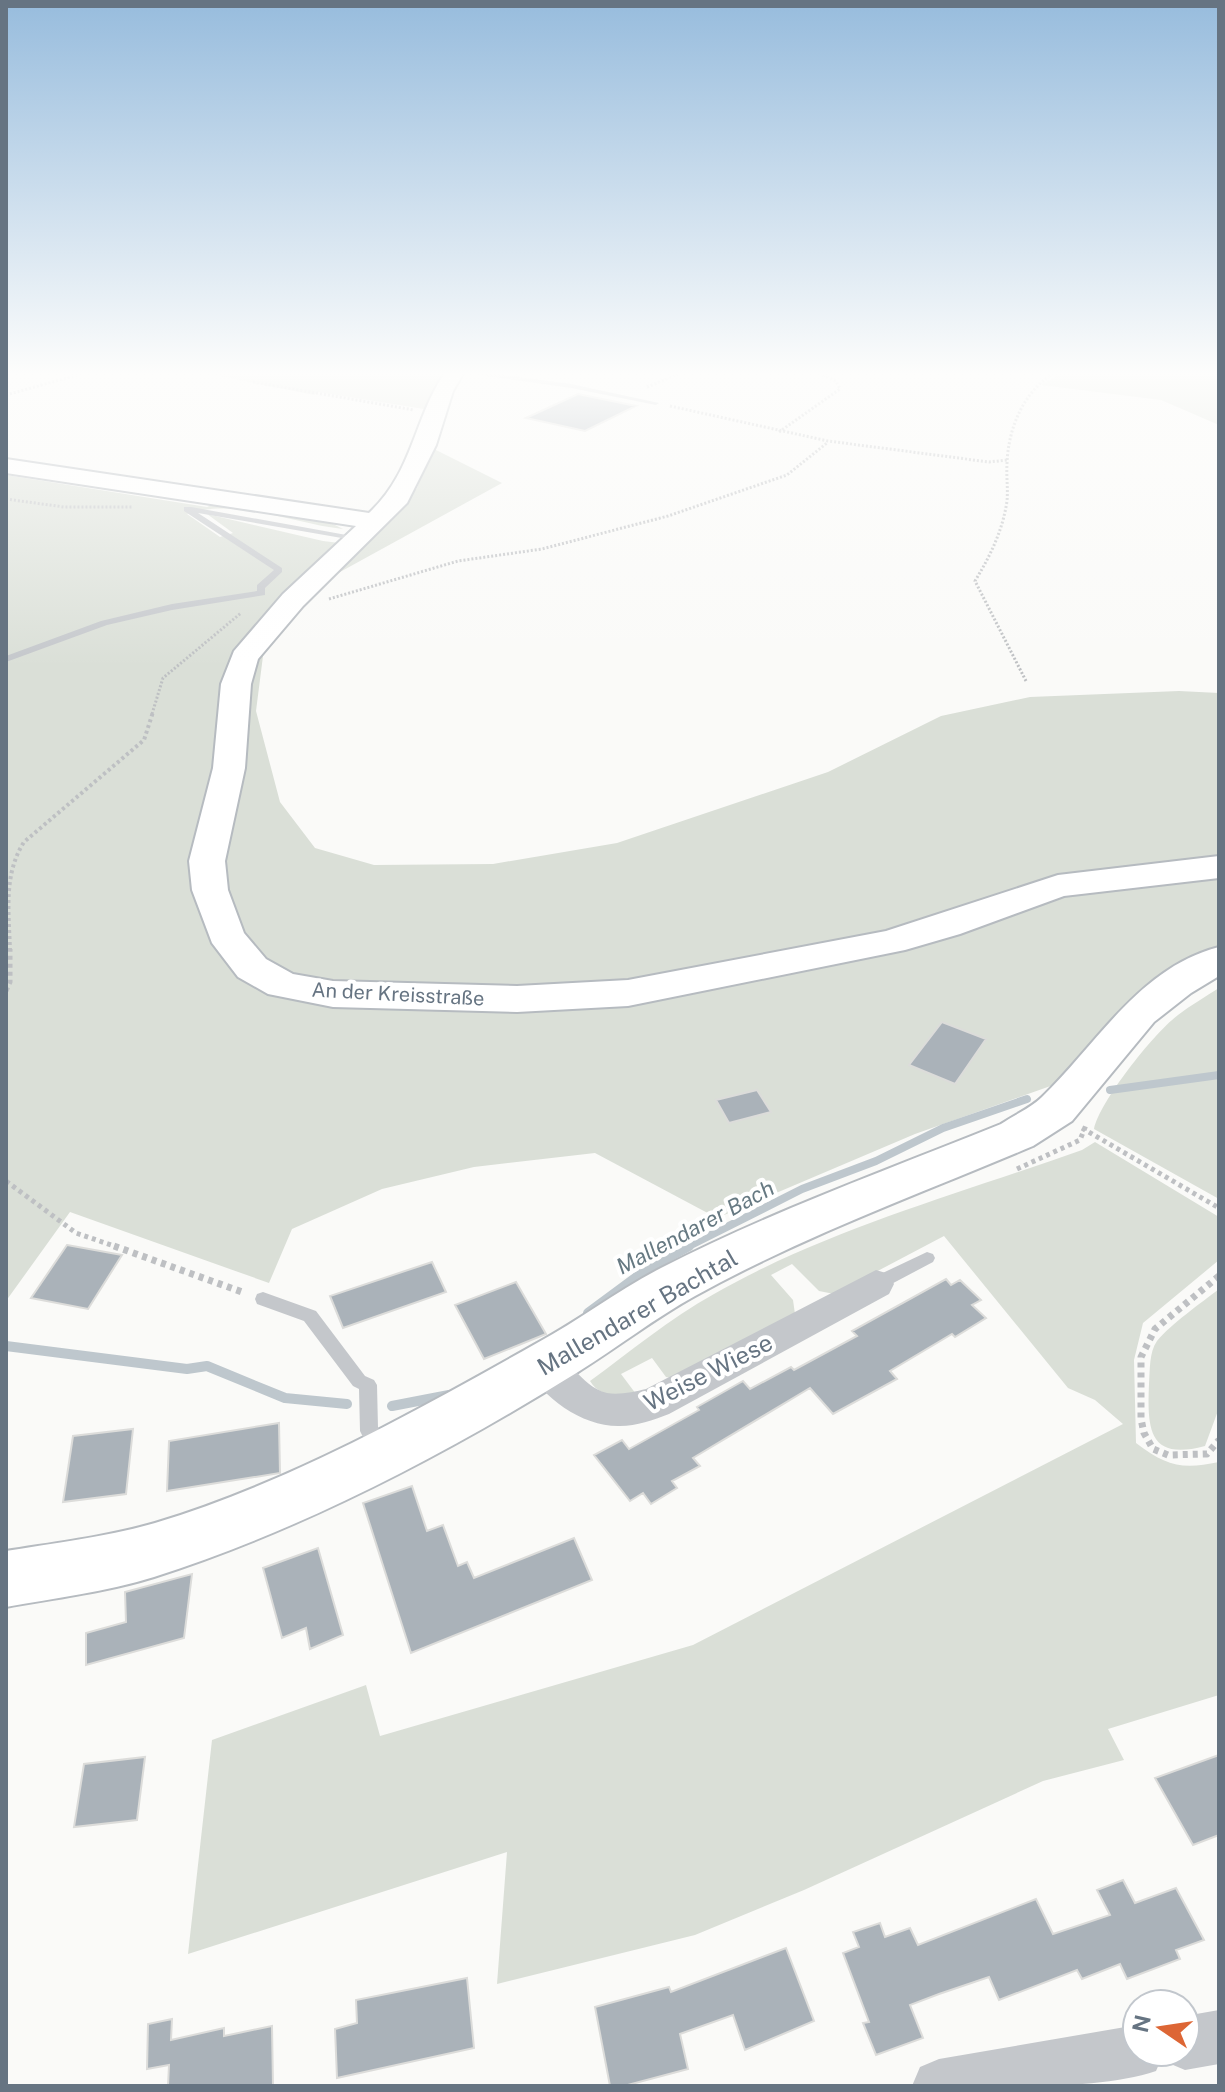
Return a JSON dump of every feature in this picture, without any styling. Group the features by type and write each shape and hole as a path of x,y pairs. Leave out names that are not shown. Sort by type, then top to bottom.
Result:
{"street":[{"path":"38,472 368,530"},
{"name":"An der Kreisstraße","path":"412,472 399,498 368,530 277,597 244,657 236,684 229,768 207,861 210,890 226,935 252,968 282,985 333,994 406,997 517,999 628,993 891,942 947,926 1058,886 1219,867"},
{"name":"Mallendarer Bachtal","path":"6,1579 101,1563 168,1545 267,1508 390,1452 544,1365 676,1283 754,1244 1017,1135 1056,1110 1140,1013 1177,984 1219,959"},
{"name":"Weise Wiese","path":"544,1365 574,1396 608,1411 629,1412 655,1403 876,1284"},
{"path":"939,2086 1121,2055"}],"lane":[{"path":"187,509 368,530"},
{"path":"187,509 279,570 260,587 277,597"},
{"path":"6,659 104,623 172,607 277,597"},
{"path":"876,1284 927,1258"},
{"path":"263,1299 310,1316 359,1381 368,1385 369,1431 390,1452"}],"path":[{"path":"6,991 10,982 9,876 12,861 24,842 144,740 163,678 277,597 322,601 458,561 542,549 668,516 791,472"},
{"path":"1007,472 1008,503 1003,523 997,543 975,581 1026,681"},
{"path":"6,499 64,507 187,509"},
{"path":"1085,1129 1219,1208"},
{"path":"6,1181 76,1233 263,1299"},
{"path":"1219,1276 1155,1329 1141,1357 1141,1419 1144,1433 1153,1449 1168,1455 1207,1454 1219,1440"}],"shaded area":[{"path":"423,472 479,472 502,483 320,583 263,656 256,711 280,802 315,848 374,865 493,864 617,843 828,772 941,716 1030,697 1179,691 1219,693 1219,945 1173,971 1059,1083 915,1134 717,1218 595,1153 474,1167 382,1189 292,1229 269,1283 70,1212 6,1301 6,475 207,507 220,501 327,521 343,529 225,508 187,514 220,537 233,533 207,514 323,541 364,546 417,488"},
{"path":"1219,988 1219,1199 1094,1129 1117,1085 1156,1036 1178,1015"},
{"path":"1095,1142 1219,1217 1219,1260 1143,1323 1134,1360 1136,1443 1156,1457 1175,1464 1195,1466 1219,1462 1219,1695 1108,1729 1124,1760 1043,1781 804,1890 695,1935 497,1984 507,1852 188,1954 212,1740 366,1685 380,1736 693,1645 1123,1424 1095,1400 1068,1388 944,1236 834,1294 819,1291 792,1264 771,1275 793,1300 795,1314 678,1379 666,1377 652,1358 621,1374 636,1394 610,1395 590,1381 682,1314 757,1271 848,1231 1082,1150"},
{"path":"1219,1289 1219,1408 1205,1446 1172,1449 1155,1438 1151,1428 1149,1400 1153,1351 1157,1341 1170,1328"}],"building":[{"path":"942,1022 986,1039 955,1084 909,1065"},
{"path":"757,1090 771,1112 729,1123 716,1100"},
{"path":"67,1245 122,1255 88,1309 31,1298"},
{"path":"432,1262 446,1292 343,1328 330,1296"},
{"path":"946,1279 951,1285 960,1280 981,1300 972,1305 986,1318 955,1337 952,1334 890,1371 897,1379 833,1414 810,1388 693,1458 700,1466 672,1481 677,1488 651,1504 643,1493 630,1501 594,1455 622,1440 629,1449 743,1381 750,1389 791,1367 794,1370 857,1336 852,1331"},
{"path":"516,1282 546,1334 484,1359 455,1305"},
{"path":"279,1423 280,1473 167,1491 169,1441"},
{"path":"133,1429 126,1494 63,1502 73,1436"},
{"path":"412,1486 427,1531 443,1525 458,1566 467,1562 474,1578 574,1538 592,1580 411,1653 363,1503"},
{"path":"318,1548 343,1635 310,1649 306,1628 282,1638 263,1568"},
{"path":"192,1574 184,1638 86,1665 86,1633 126,1622 125,1592"},
{"path":"1219,1755 1219,1835 1193,1845 1155,1778"},
{"path":"145,1757 137,1820 74,1827 84,1764"},
{"path":"1123,1880 1135,1903 1176,1888 1204,1940 1176,1950 1180,1959 1127,1979 1120,1964 1082,1979 1077,1970 999,2000 989,1977 939,1994 910,2005 923,2038 876,2055 863,2023 869,2022 843,1953 859,1947 853,1932 880,1923 885,1937 910,1928 918,1945 1036,1899 1053,1934 1110,1915 1097,1890"},
{"path":"786,1948 814,2021 745,2050 733,2015 680,2034 688,2069 624,2086 610,2086 595,2007 669,1987 671,1992"},
{"path":"467,1978 474,2048 337,2078 335,2029 357,2023 356,2000"},
{"path":"172,2019 171,2040 224,2028 224,2036 272,2026 273,2086 168,2086 169,2065 147,2069 148,2024"}],"waterway":[{"name":"Mallendarer Bach","path":"1110,1090 1219,1075"},
{"name":"Mallendarer Bach","path":"685,1248 802,1189 876,1161 943,1128 1027,1099"},
{"name":"Mallendarer Bach","path":"588,1313 653,1265 689,1246"},
{"name":"Mallendarer Bach","path":"6,1346 187,1369 207,1366 285,1398 347,1404"},
{"name":"Mallendarer Bach","path":"392,1406 449,1395"}]}
